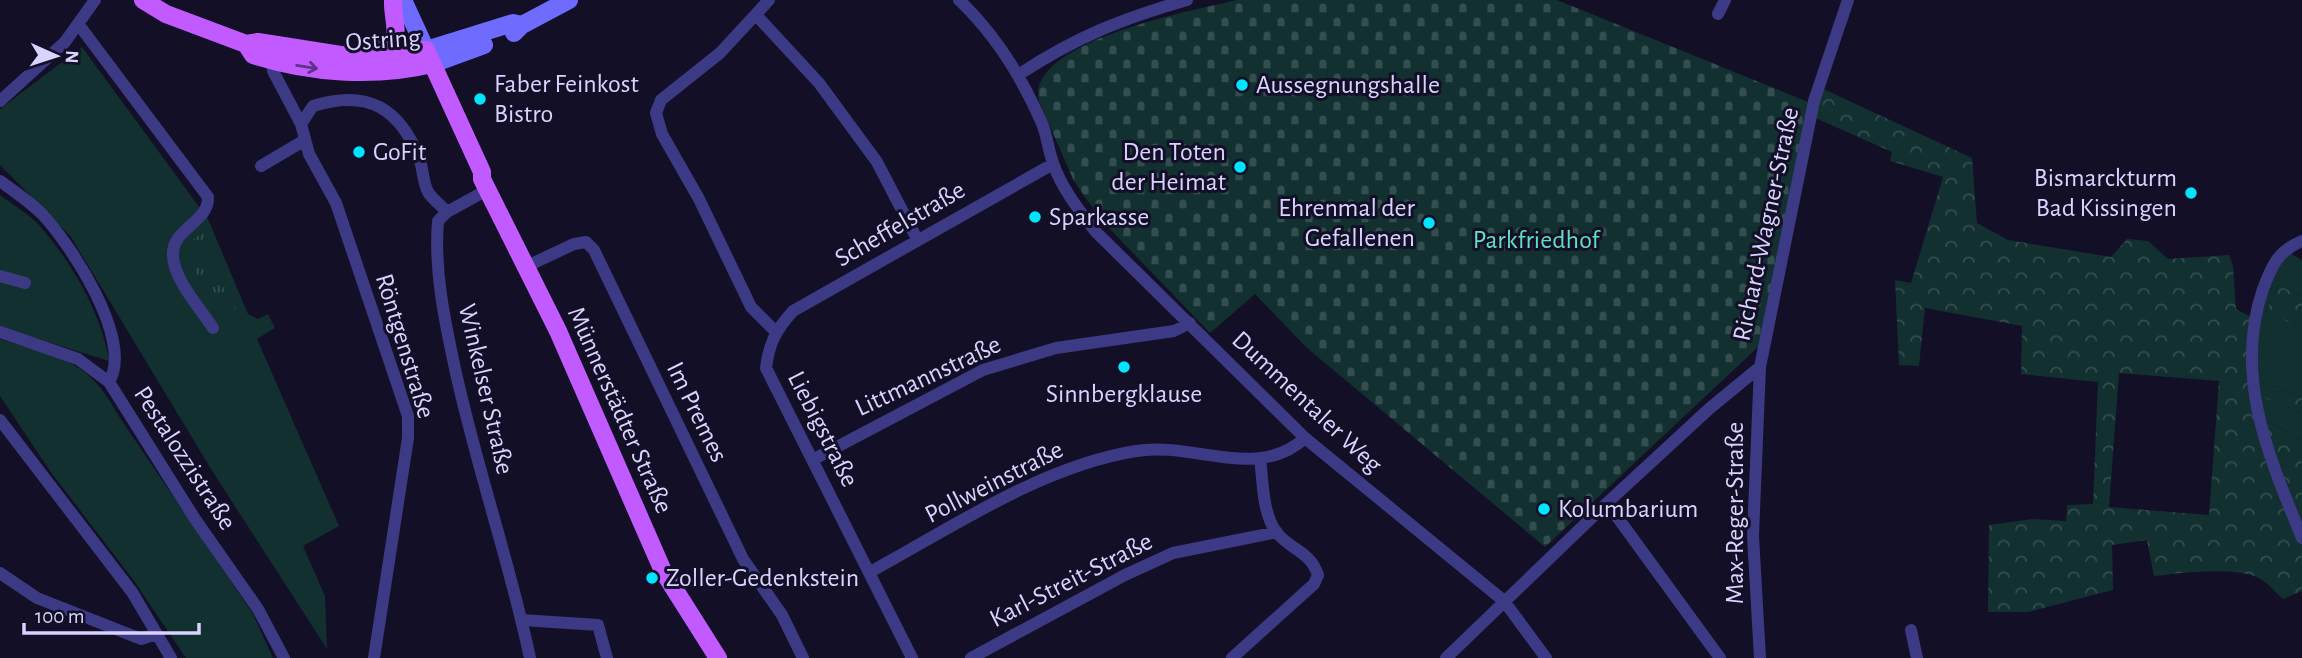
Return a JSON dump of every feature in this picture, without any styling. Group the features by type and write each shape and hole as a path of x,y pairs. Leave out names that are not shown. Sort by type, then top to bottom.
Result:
{"main road":[{"name":"Ostring","path":"143,0 166,14 246,44 258,41 336,55 423,58"},
{"path":"393,0 423,58"},
{"path":"336,55 345,49 378,50 392,42 397,25 393,0"},
{"path":"403,0 423,58"},
{"name":"Ostring","path":"246,44 253,55 273,61 345,71 423,58 517,32 522,25 569,0"},
{"name":"Münnerstädter Straße","path":"423,58 475,178 484,185 558,331 663,571 718,658"}],"street":[{"path":"0,101 65,42 95,0"},
{"path":"769,0 757,16 704,68 661,100 656,113 662,134 699,199 751,307 775,331"},
{"name":"Dummentaler Weg","path":"959,0 995,39 1018,75 1042,124 1054,164 1069,196 1096,232 1305,438 1504,601 1546,658"},
{"path":"1018,75 1067,43 1125,18 1187,0"},
{"path":"1718,14 1725,0"},
{"name":"Richard-Wagner-Straße","path":"1446,658 1607,503 1710,408 1760,368 1814,101 1848,0"},
{"path":"757,16 819,83 877,162 917,239"},
{"path":"79,25 208,197 203,214 177,237 173,256 181,279 213,328"},
{"name":"Röntgenstraße","path":"273,61 273,71 301,124 309,155 336,203 408,416 408,438 374,658"},
{"path":"301,124 313,106 334,100 368,102 383,107 397,119 411,140 428,192 447,212 484,185"},
{"path":"261,166 305,139"},
{"name":"Scheffelstraße","path":"775,331 793,311 1054,164"},
{"name":"Pestalozzistraße","path":"0,181 43,214 91,283 111,327 117,358 109,382 194,519 258,609 284,658"},
{"name":"Winkelser Straße","path":"447,212 438,221 435,253 449,341 464,412 522,620 530,658"},
{"path":"2302,241 2277,255 2257,305 2250,335 2254,401 2302,538"},
{"name":"Im Premes","path":"525,267 574,244 586,242 594,250 743,559 782,615 803,658"},
{"path":"0,276 25,283"},
{"name":"Littmannstraße","path":"814,458 983,370 1056,348 1174,331 1190,323"},
{"name":"Liebigstraße","path":"775,331 768,346 766,368 814,458 912,658"},
{"path":"0,332 78,359 109,382"},
{"name":"Max-Reger-Straße","path":"1759,658 1754,536 1760,368"},
{"path":"0,420 132,592 171,658"},
{"name":"Pollweinstraße","path":"870,572 1042,480 1078,464 1138,450 1276,458 1305,438"},
{"path":"1233,658 1314,584 1318,575 1313,561 1277,532 1269,515 1259,458"},
{"path":"1607,503 1720,658"},
{"name":"Karl-Streit-Straße","path":"971,658 1125,575 1173,553 1277,532"},
{"path":"0,573 37,598 141,639 156,634"},
{"path":"522,620 598,625 607,658"},
{"path":"1911,630 1916,658"}],"green space":[{"name":"Parkfriedhof","path":"1237,0 1557,0 1808,102 1759,346 1545,547 1306,347 1255,294 1210,333 1106,225 1073,179 1039,101 1042,80 1058,61 1085,45 1117,32"},
{"path":"82,47 208,219 248,314 258,319 268,314 275,328 257,339 339,526 303,546 325,596 327,649 211,469 71,237 0,165 0,109"},
{"path":"1819,87 1972,158 1977,223 2008,240 2111,257 2127,239 2148,241 2168,259 2229,255 2233,266 2236,309 2253,318 2260,418 2302,439 2302,591 2283,599 2268,584 2252,575 2225,571 2154,576 2147,540 2112,545 2113,590 2028,612 1988,612 1989,525 2033,519 2066,521 2067,505 2093,504 2098,382 2021,374 2022,326 1925,308 1919,366 1899,365 1895,280 1911,283 1943,177 1890,161 1892,152 1811,116","holes":["2119,373 2219,381 2209,515 2109,507"]},
{"path":"0,195 35,221 73,271 100,325 109,361 0,327"},
{"path":"203,232 236,310 213,315 185,246"},
{"path":"2284,250 2302,260 2302,296 2278,285 2266,311 2302,329 2302,397 2262,382 2259,387 2263,397 2302,413 2302,439 2260,418 2251,337"},
{"path":"2278,285 2302,296 2302,329 2266,311"},
{"path":"0,339 71,363 96,383 253,614 273,658 186,658 134,581 50,471 0,396"},
{"path":"2262,382 2302,397 2302,413 2262,397 2259,387"}],"place":[{"name":"Aussegnungshalle","path":"1242,85"},
{"name":"Faber Feinkost Bistro","path":"480,99"},
{"name":"GoFit","path":"359,152"},
{"name":"Den Toten der Heimat","path":"1240,167"},
{"name":"Bismarckturm Bad Kissingen","path":"2191,193"},
{"name":"Sparkasse","path":"1035,217"},
{"name":"Ehrenmal der Gefallenen","path":"1429,223"},
{"name":"Sinnbergklause","path":"1124,367"},
{"name":"Kolumbarium","path":"1544,509"},
{"name":"Zoller-Gedenkstein","path":"652,578"}]}
